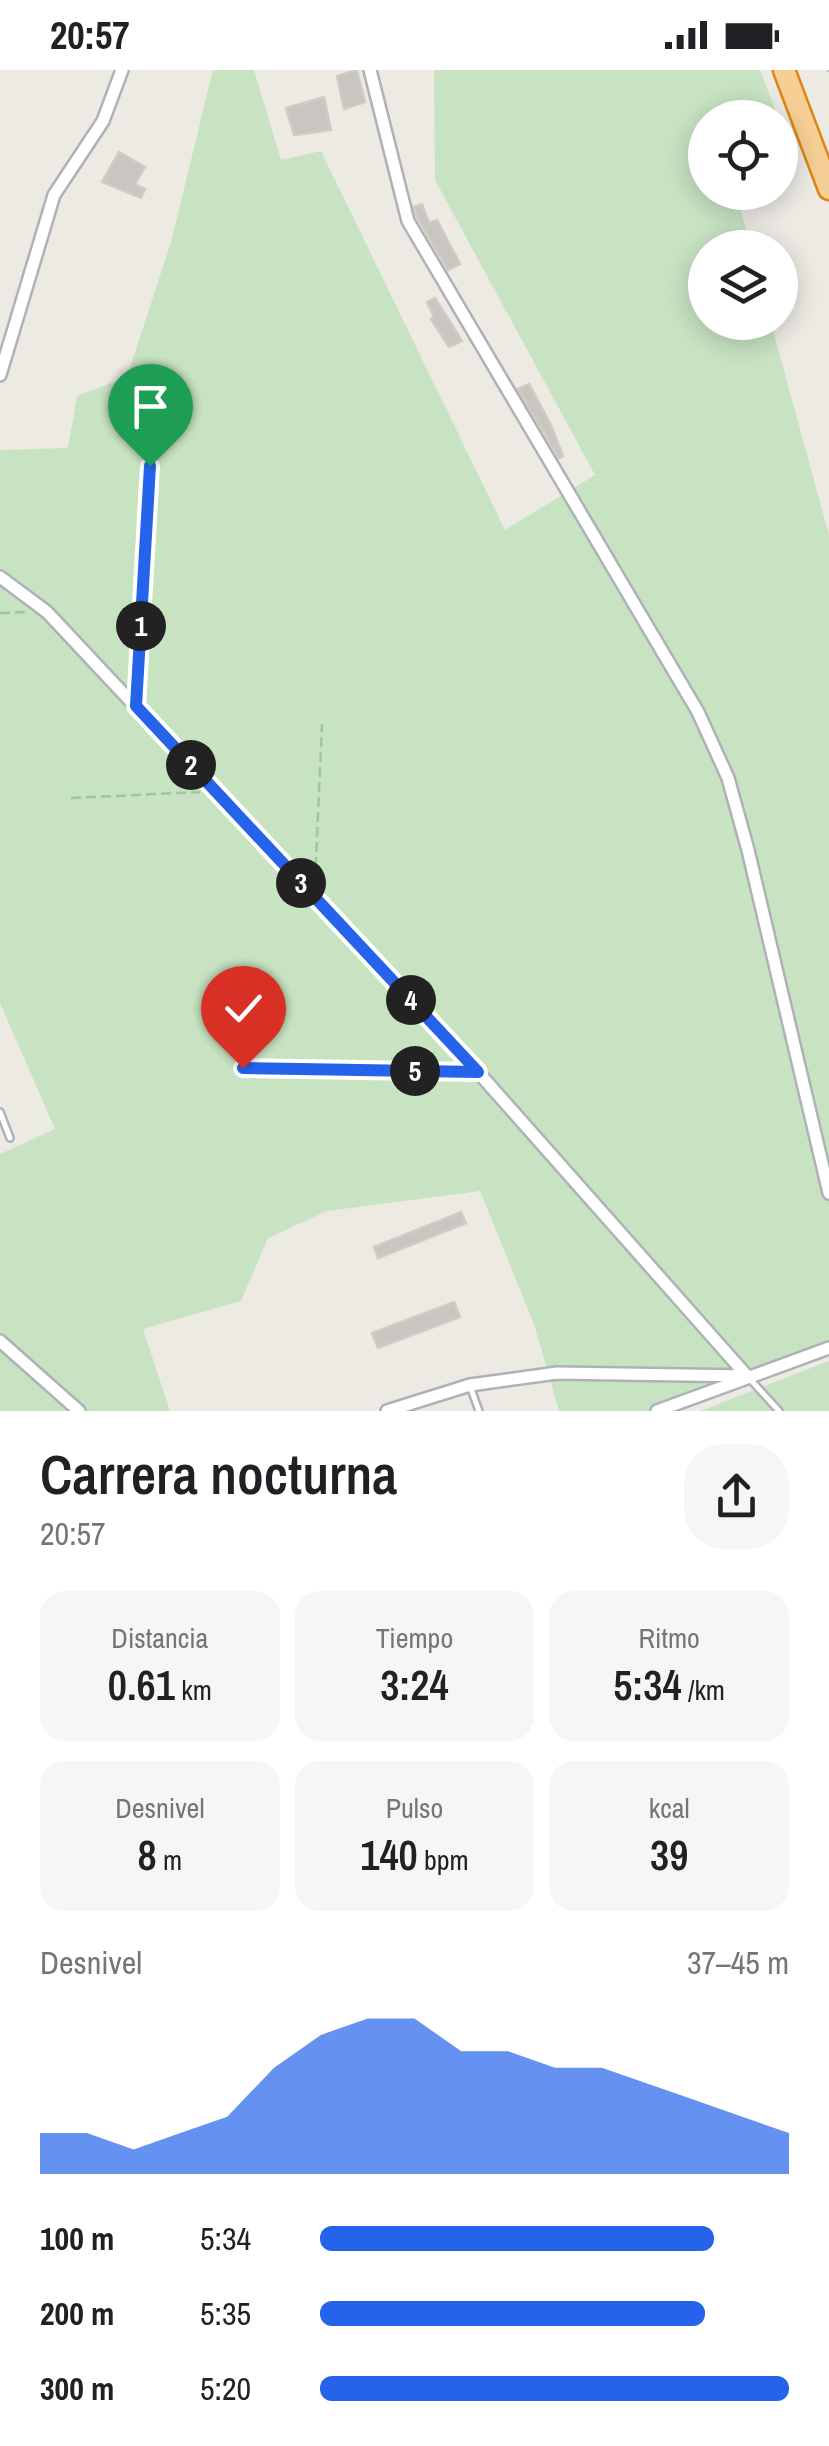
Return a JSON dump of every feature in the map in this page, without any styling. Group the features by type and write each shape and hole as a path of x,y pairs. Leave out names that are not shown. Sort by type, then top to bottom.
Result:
{"highway":[{"path":"784,70 827,171"},
{"path":"797,70 827,171"}],"street":[{"path":"0,375 54,195 103,121 122,70"},
{"path":"370,70 408,221 698,712 728,778 829,1193"},
{"path":"0,577 48,612 136,706 478,1072 747,1376"},
{"path":"0,1341 80,1411"},
{"path":"657,1411 829,1348"},
{"path":"386,1411 470,1385 556,1373 747,1376"}],"lane":[{"path":"0,1112 10,1138"},
{"path":"747,1376 779,1411"},
{"path":"470,1385 479,1411"}],"path":[{"path":"136,706 150,466"},
{"path":"0,613 48,612"},
{"path":"314,897 322,724"},
{"path":"72,798 215,791"},
{"path":"243,1068 478,1072"}],"green space":[{"path":"213,70 254,70 281,160 321,151 505,530 595,475 435,180 434,70 760,70 771,100 688,100 688,210 741,210 746,230 688,230 688,340 776,340 829,535 829,1344 657,1411 559,1411 534,1324 480,1191 327,1211 268,1238 241,1301 143,1329 170,1411 0,1411 0,1154 55,1129 0,1003 0,450 68,448 77,396 127,377 171,242"},
{"path":"829,1361 829,1411 700,1411"}],"building":[{"path":"357,70 365,102 344,109 337,76"},
{"path":"324,97 331,130 294,135 286,108"},
{"path":"119,152 145,167 135,184 145,189 141,198 102,182"},
{"path":"422,204 429,223 437,220 460,264 448,270 417,217 414,207"},
{"path":"435,298 462,341 449,347 431,319 434,317 427,302"},
{"path":"529,384 551,425 563,456 559,458 518,389"},
{"path":"461,1212 466,1223 378,1258 374,1247"},
{"path":"454,1302 460,1317 378,1348 372,1333"}],"route":[{"path":"150,466 136,706 478,1072 243,1068"}]}
